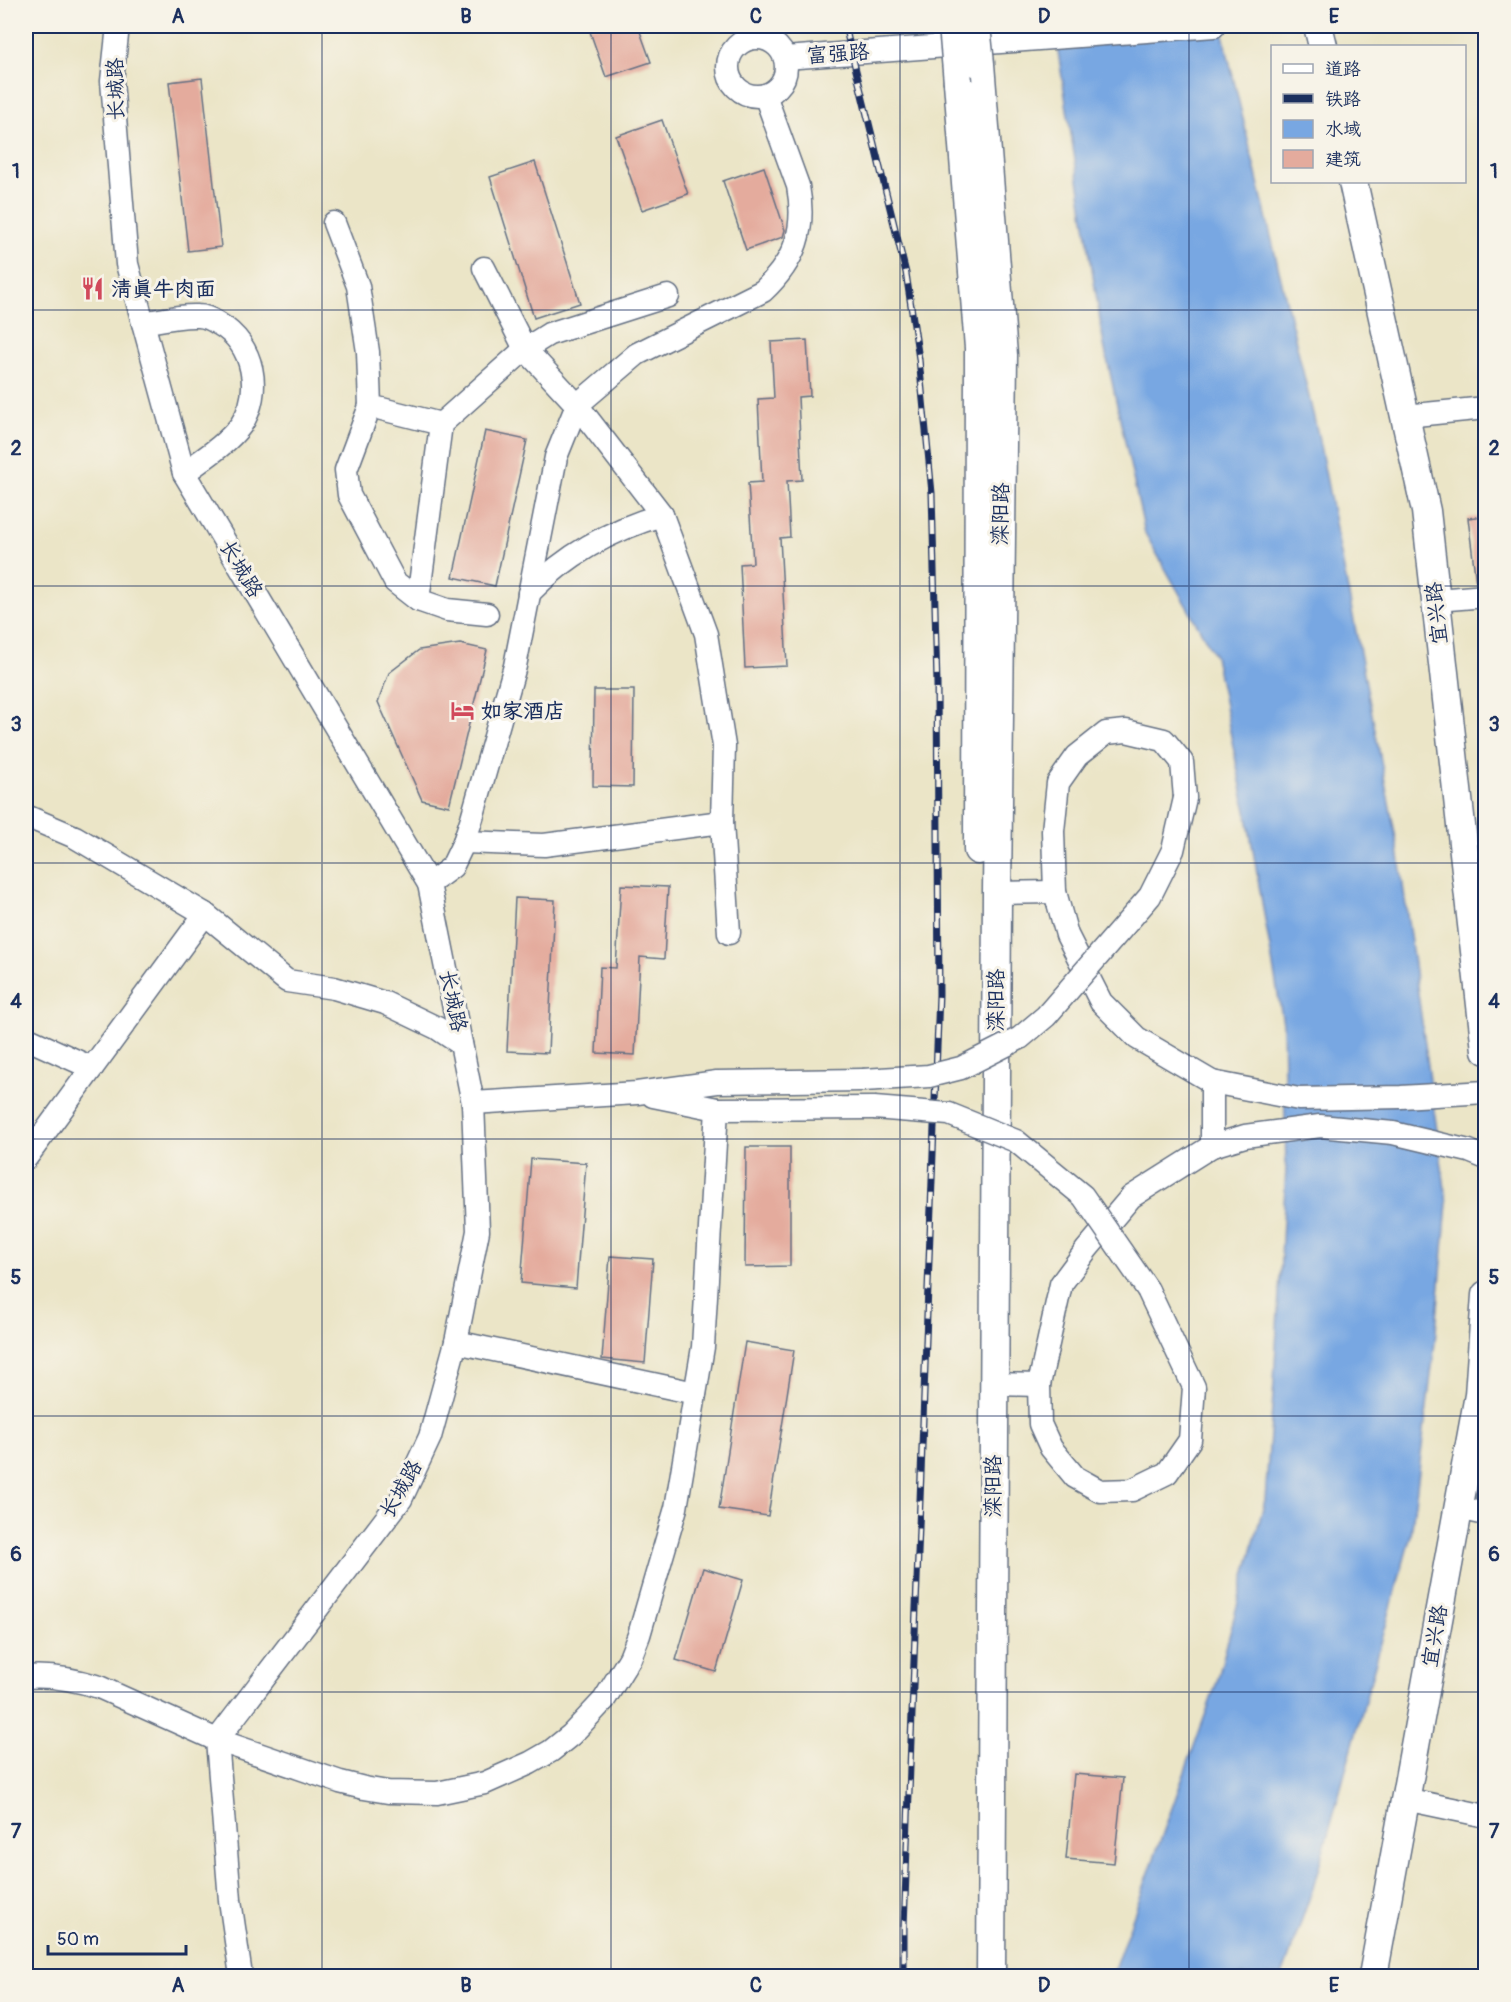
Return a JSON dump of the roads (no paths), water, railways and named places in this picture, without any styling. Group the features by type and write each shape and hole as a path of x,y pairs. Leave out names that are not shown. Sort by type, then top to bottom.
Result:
{"main road":[{"name":"滦阳路","path":"953,26 979,348 972,1977"},
{"name":"滦阳路","path":"976,26 1003,355 997,893 991,1977"},
{"path":"1318,26 1323,45"},
{"name":"宜兴路","path":"1353,183 1426,511 1436,600 1476,877 1485,1050"},
{"name":"宜兴路","path":"1373,1977 1405,1799 1472,1511 1482,1395 1485,1295"}],"street":[{"name":"长城路","path":"118,26 112,81 127,264 184,474 429,884 473,1103 478,1231 456,1342 430,1437 401,1499 217,1740"},
{"name":"富强路","path":"785,58 1214,26"},
{"path":"747,32 775,43 782,50 785,58 787,67 785,76 774,91 765,95 756,96 739,90 729,75 728,66 734,48 747,32"},
{"path":"429,884 452,867 464,842 515,666 556,457 577,405 637,354 764,291 784,268 798,240 801,227 798,186 765,95"},
{"path":"334,223 358,286 368,352 370,406 346,470 349,495 395,582 418,600 447,610 487,614"},
{"path":"484,268 525,349 577,405 662,515 706,634 724,746 722,822 729,933"},
{"path":"418,600 441,424 525,349 549,334 668,296"},
{"path":"143,323 199,315 211,319 232,333 247,354 251,366 253,391 251,403 240,426 184,474"},
{"path":"370,406 441,424"},
{"path":"1405,416 1485,408"},
{"path":"529,592 561,564 596,540 639,521 662,515"},
{"path":"1436,600 1485,596"},
{"path":"473,1103 637,1093 717,1082 863,1080 929,1076 961,1068 1020,1038 1046,1016 1150,896 1173,850 1185,798 1182,762 1164,740 1126,731 1106,733 1077,756 1058,783 1053,831 1055,892 1067,935 1101,1002 1137,1038 1212,1082 1299,1099 1401,1097 1485,1092"},
{"path":"26,816 75,837 205,914 287,981 334,988 384,1003 420,1019 461,1044"},
{"path":"464,842 544,844 722,822"},
{"path":"997,893 1055,892"},
{"path":"26,1158 205,914"},
{"path":"26,1038 92,1068"},
{"path":"1212,1082 1212,1146"},
{"path":"637,1093 717,1109 874,1108 949,1114 1016,1141 1083,1196 1148,1290 1194,1387 1190,1440 1167,1473 1132,1490 1100,1491 1075,1477 1051,1448 1040,1424 1039,1385 1062,1284 1080,1258 1131,1197 1212,1146 1245,1136 1320,1126 1393,1133 1469,1151 1485,1158"},
{"path":"26,1677 60,1677 99,1687 217,1740 356,1786 388,1792 413,1794 462,1789 485,1783 508,1774 551,1751 571,1736 604,1700 618,1679 639,1635 676,1508 703,1347 717,1109"},
{"path":"456,1342 695,1393"},
{"path":"994,1384 1039,1385"},
{"path":"217,1740 230,1900 241,1977"},
{"path":"1405,1799 1485,1816"}],"water":[{"path":"1054,26 1221,26 1318,435 1398,849 1447,1203 1435,1342 1411,1535 1313,1888 1282,1976 1112,1976 1217,1682 1265,1500 1286,1169 1283,1023 1247,816 1215,656 1145,533 1104,345"}],"railway":[{"path":"845,26 906,273 919,359 932,493 937,684 939,994 904,1976"}],"place":[{"name":"清真牛肉面","path":"93,289"},
{"name":"如家酒店","path":"463,711"}]}
